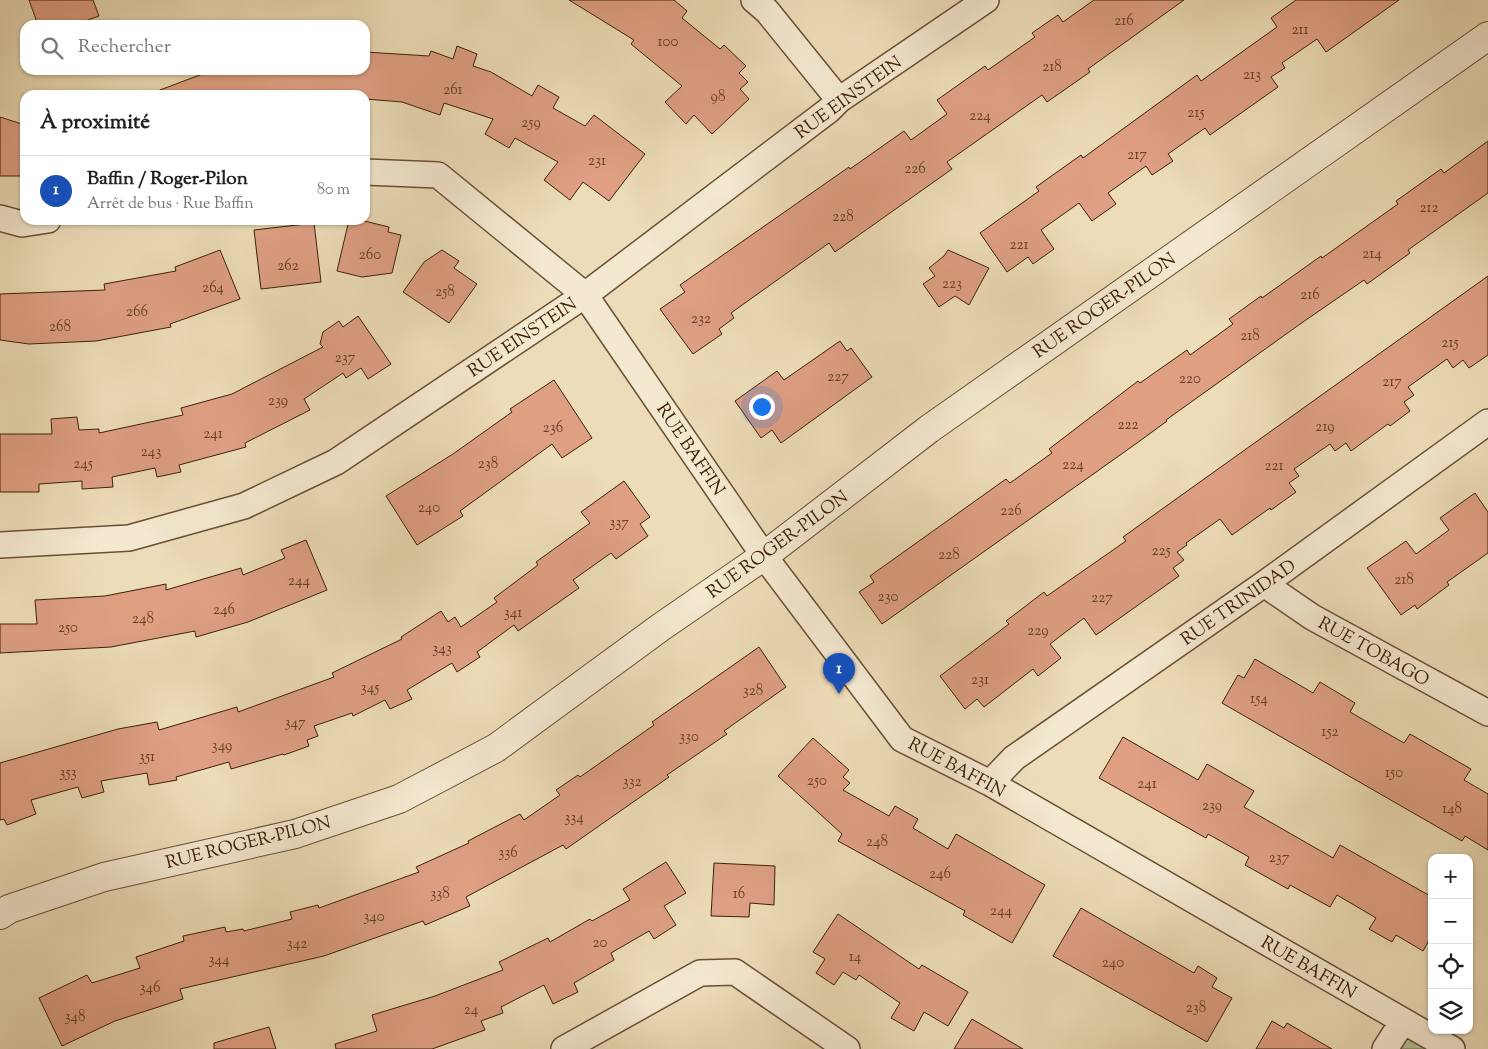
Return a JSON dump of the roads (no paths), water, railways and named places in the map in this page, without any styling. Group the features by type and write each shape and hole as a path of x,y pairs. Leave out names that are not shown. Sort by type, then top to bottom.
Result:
{"street":[{"path":"754,0 767,11 839,100"},
{"name":"RUE EINSTEIN","path":"0,545 129,538 244,506 336,462 585,295 829,110 839,100 986,0"},
{"name":"RUE ROGER-PILON","path":"0,915 9,909 104,877 295,834 399,799 496,748 662,627 764,556 929,429 1488,36"},
{"name":"RUE BAFFIN","path":"370,172 438,175 585,295 764,556 902,738 990,783 1452,1049"},
{"path":"0,218 20,223"},
{"name":"RUE TRINIDAD","path":"990,783 1014,758 1264,584 1488,422"},
{"name":"RUE TOBAGO","path":"1264,584 1312,617 1488,712"},
{"path":"564,1049 700,973 735,972 847,1049"},
{"path":"1385,1049 1403,1021"}],"place":[{"name":"Baffin / Roger-Pilon","path":"839,694"}]}
